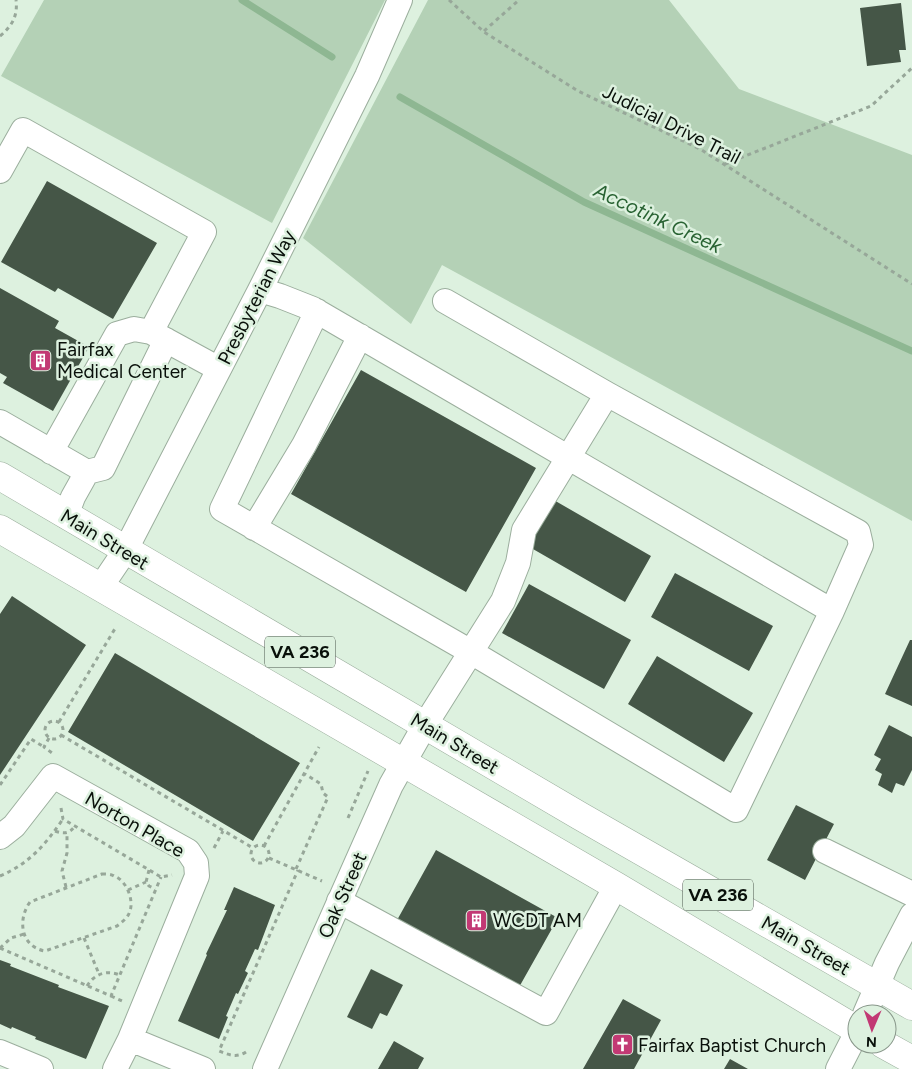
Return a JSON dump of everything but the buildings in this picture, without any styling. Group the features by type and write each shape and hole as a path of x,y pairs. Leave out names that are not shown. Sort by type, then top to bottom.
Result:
{"main road":[{"name":"Main Street","path":"0,476 619,839 852,1004"},
{"name":"Main Street","path":"0,529 616,886 847,1004"},
{"name":"Main Street","path":"897,1008 912,1006"},
{"path":"897,1052 912,1060"}],"street":[{"name":"Presbyterian Way","path":"100,588 125,551 260,290 367,76 400,0"},
{"path":"0,171 23,130 204,232 103,468 87,472 0,422"},
{"path":"260,290 317,311 832,611"},
{"path":"317,311 222,509 471,652 736,810 832,611 861,545 858,532 608,394 446,301"},
{"path":"51,452 117,334 134,329 159,336 219,369"},
{"path":"254,528 304,445 360,336"},
{"name":"Oak Street","path":"265,1069 402,763 503,601 518,563 524,530 608,394"},
{"path":"66,516 73,497 87,472"},
{"name":"Norton Place","path":"0,837 14,826 53,776 188,851 196,863 197,876 130,1039 115,1069"},
{"path":"825,851 912,894"},
{"path":"340,901 546,1013 616,886"},
{"path":"869,1004 912,915"},
{"path":"130,1039 203,1069"},
{"path":"838,1069 847,1050"},
{"path":"0,1052 40,1069"}],"path":[{"path":"0,36 13,22 17,12 16,0"},
{"name":"Judicial Drive Trail","path":"449,0 484,32 578,91 700,149 912,284"},
{"path":"484,32 519,0"},
{"path":"725,164 871,106 912,68"},
{"path":"59,722 116,627"},
{"path":"52,721 59,722 62,727 59,738 54,740 49,738 44,730 47,724 52,721"},
{"path":"61,734 253,848"},
{"path":"0,785 31,739 44,747"},
{"path":"264,846 318,748"},
{"path":"345,826 368,771"},
{"path":"251,1047 241,1055 228,1055 219,1051 328,797 324,793 321,784 305,774"},
{"path":"0,876 39,852 63,819"},
{"path":"54,831 61,834 67,833 75,826"},
{"path":"66,887 62,872 67,853 67,833"},
{"path":"259,845 264,846 269,851 269,858 266,862 256,862 252,859 253,848 259,845"},
{"path":"269,858 322,880 318,890"},
{"path":"146,882 149,870"},
{"path":"102,874 113,875 122,880 128,890 131,901 130,912 125,921 117,926 45,951 40,950 32,945 24,934 22,920 24,910 30,902 66,887 102,874"},
{"path":"24,934 11,938 0,948 111,996 161,876"},
{"path":"128,890 146,882"},
{"path":"146,882 149,886 156,889"},
{"path":"84,938 99,974"},
{"path":"88,986 90,980 99,974 120,975"}],"green space":[{"path":"44,0 385,0 272,223 1,76"},
{"path":"428,0 669,0 739,89 912,155 912,521 442,265 411,324 303,238"}],"waterway":[{"name":"Accotink Creek","path":"242,0 332,57"},
{"name":"Accotink Creek","path":"400,97 584,202 912,351"}],"place":[{"name":"Fairfax Medical Center","path":"41,360"},
{"name":"WCDT AM","path":"477,920"},
{"name":"Fairfax Baptist Church","path":"622,1045"}]}
